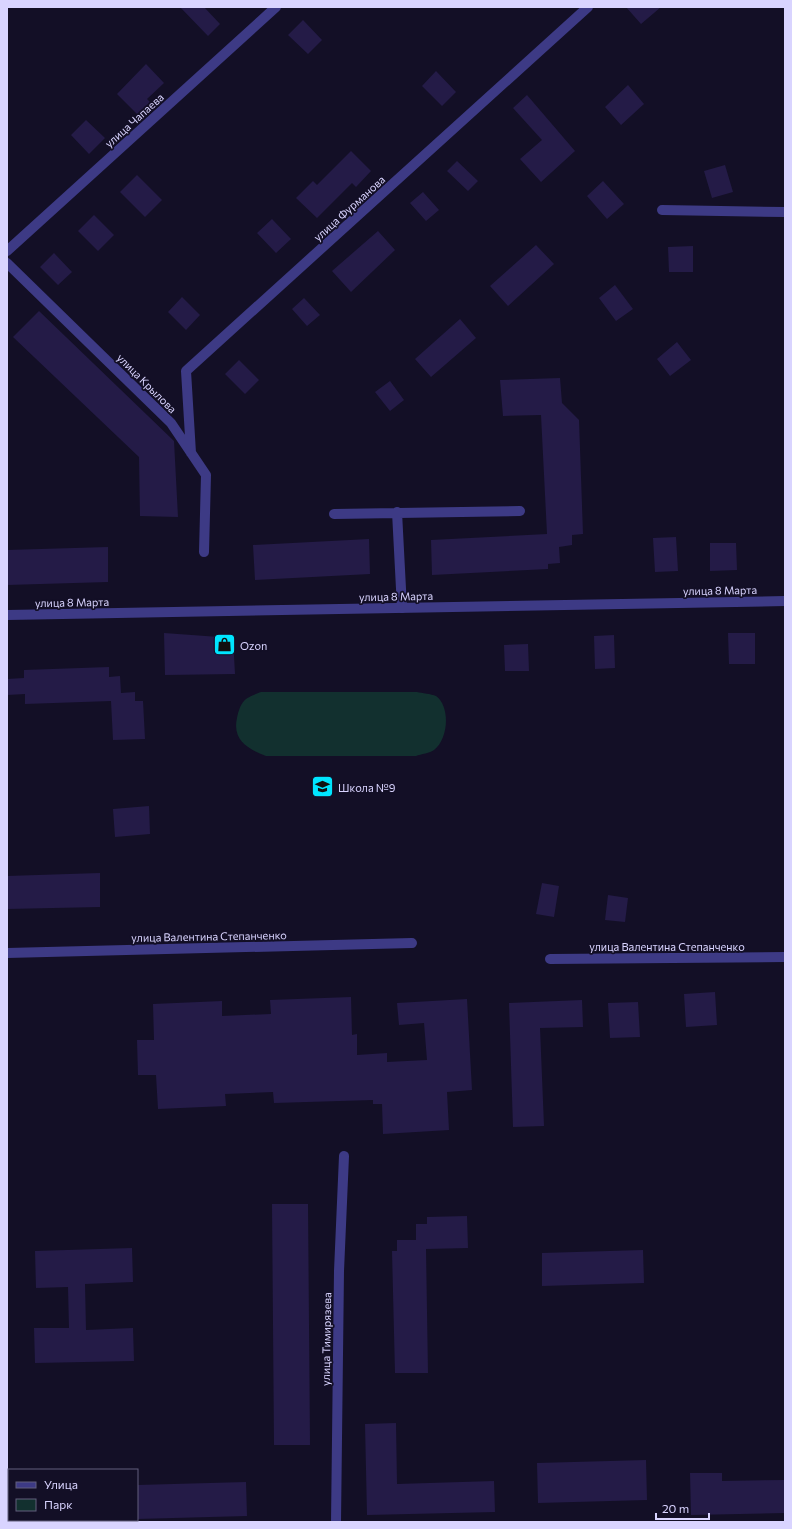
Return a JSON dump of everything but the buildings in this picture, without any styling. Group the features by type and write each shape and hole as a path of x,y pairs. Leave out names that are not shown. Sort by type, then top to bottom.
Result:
{"street":[{"name":"улица Чапаева","path":"7,251 276,7"},
{"name":"улица Фурманова","path":"191,453 186,371 588,7"},
{"path":"662,210 785,212"},
{"name":"улица Крылова","path":"7,263 171,423 206,475 204,552"},
{"path":"334,514 520,511"},
{"path":"397,512 402,608"},
{"name":"улица 8 Марта","path":"7,615 785,601"},
{"name":"улица Валентина Степанченко","path":"7,953 412,944"},
{"name":"улица Валентина Степанченко","path":"550,959 785,957"},
{"name":"улица Тимирязева","path":"336,1522 339,1271 344,1156"}],"green space":[{"path":"261,692 417,692 429,694 436,696 441,701 446,715 445,731 439,745 434,750 416,756 266,756 243,743 239,738 236,726 240,707 245,700"}],"place":[{"name":"Ozon","path":"224,645"},
{"name":"Школа №9","path":"323,787"}]}
